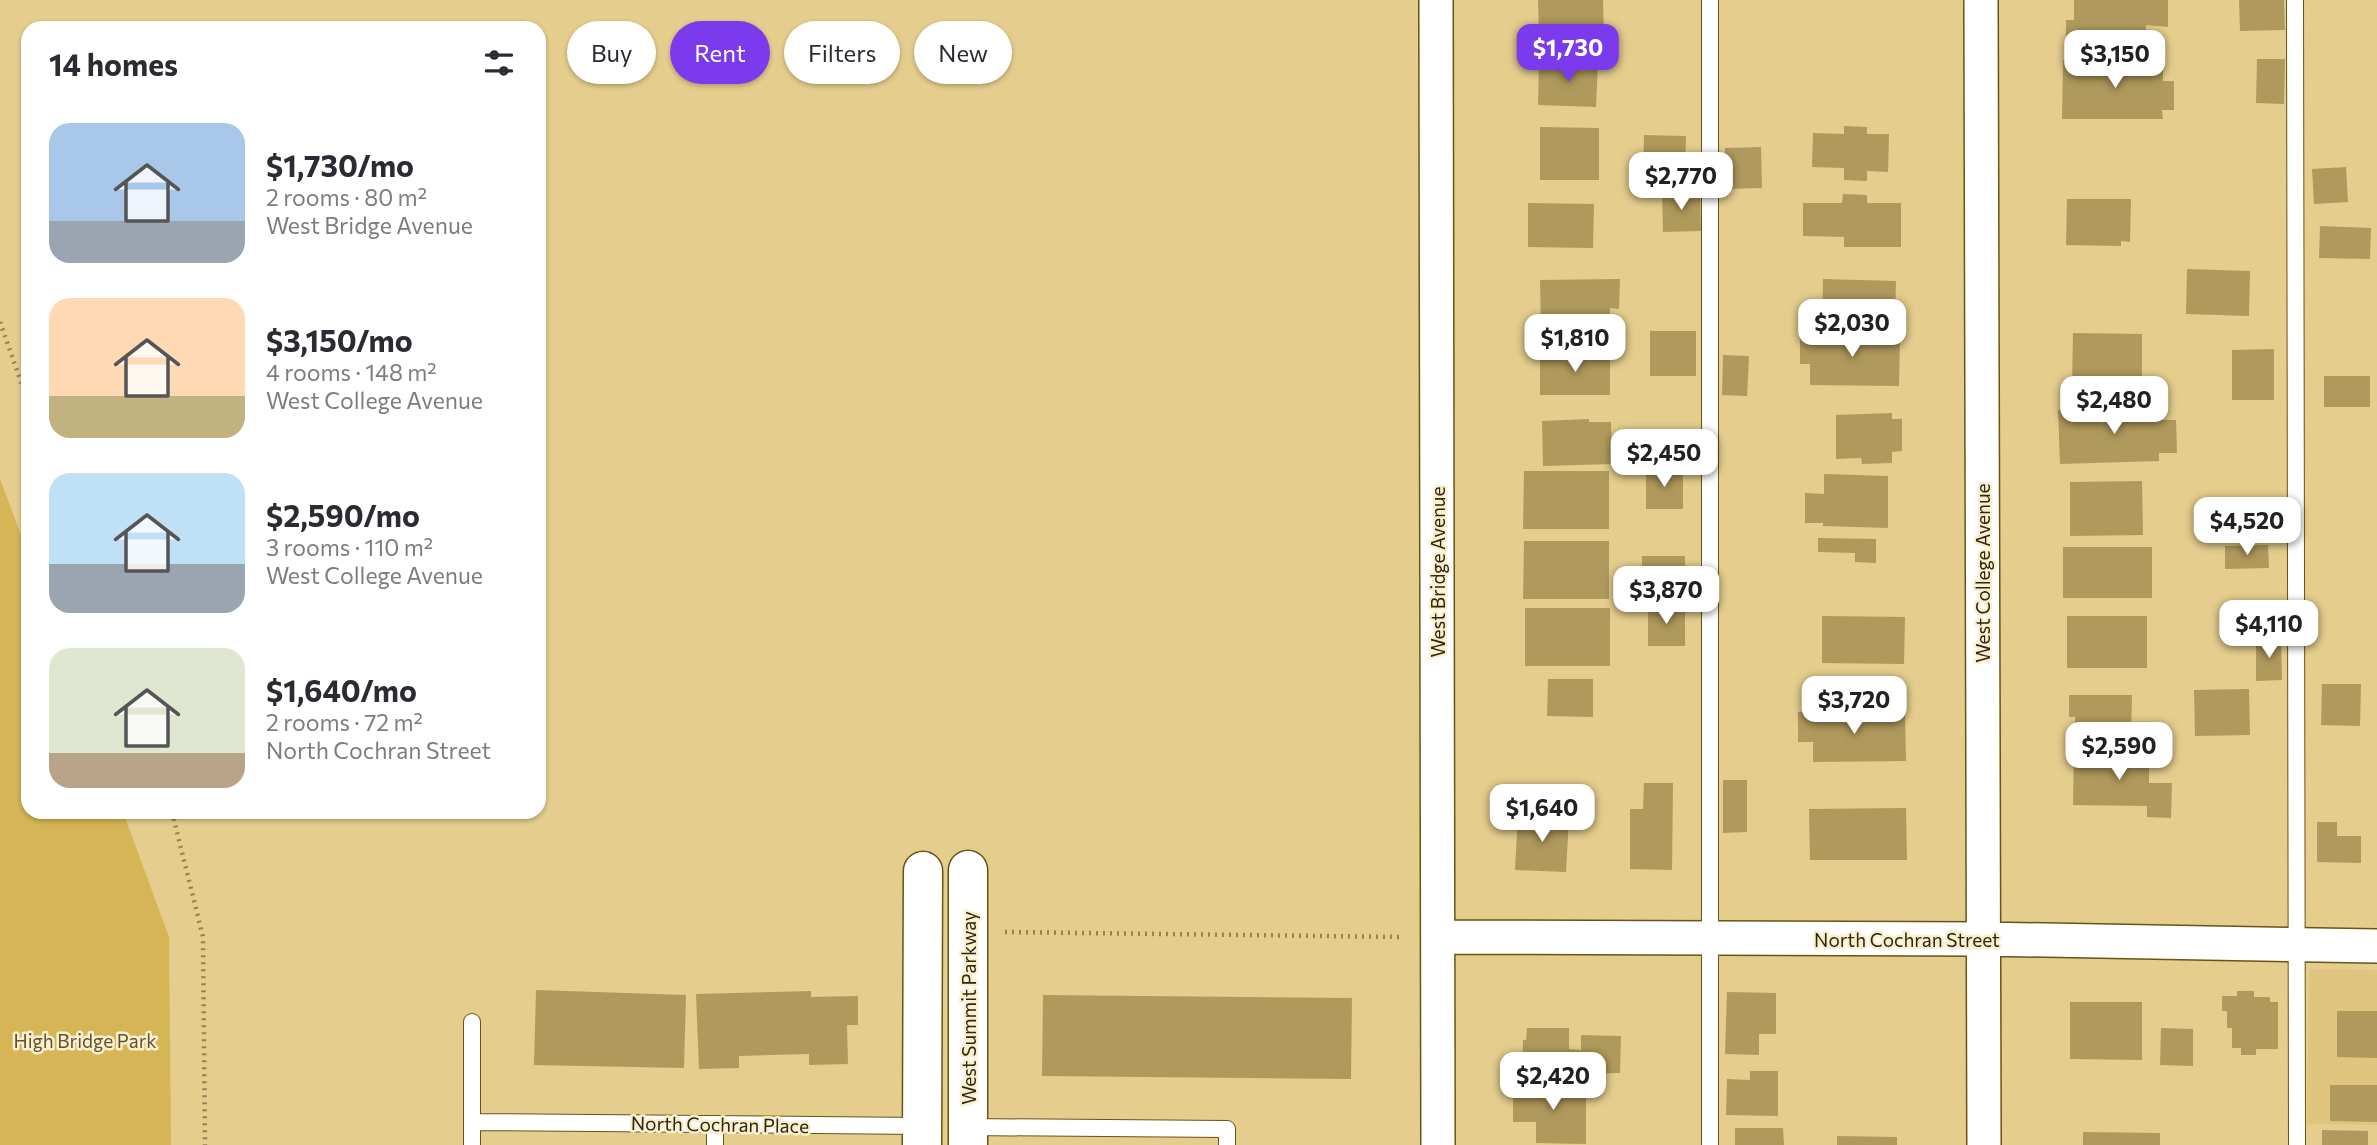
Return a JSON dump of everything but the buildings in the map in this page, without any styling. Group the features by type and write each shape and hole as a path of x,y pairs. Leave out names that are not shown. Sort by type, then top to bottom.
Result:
{"street":[{"name":"West Bridge Avenue","path":"1436,0 1438,1145"},
{"name":"West College Avenue","path":"1981,0 1984,1145"},
{"name":"West Summit Parkway","path":"968,870 968,1136"},
{"path":"922,1136 923,871"},
{"name":"North Cochran Street","path":"1438,937 1983,939 2377,946"},
{"name":"North Cochran Place","path":"922,1136 968,1136"}],"lane":[{"path":"1710,0 1710,1145"},
{"path":"2295,0 2297,1145"},
{"path":"472,1022 472,1145"},
{"name":"North Cochran Place","path":"472,1122 715,1124 922,1136"},
{"path":"715,1124 715,1145"},
{"path":"968,1136 1227,1129 1227,1145"}],"path":[{"path":"0,322 21,381"},
{"path":"174,819 204,937 205,1145"},
{"path":"968,932 1438,937"}],"shaded area":[{"path":"2309,969 2377,970 2377,1125 2307,1124"}],"green space":[{"name":"High Bridge Park","path":"0,479 21,535 21,819 126,819 169,937 171,1145 0,1145"}]}
